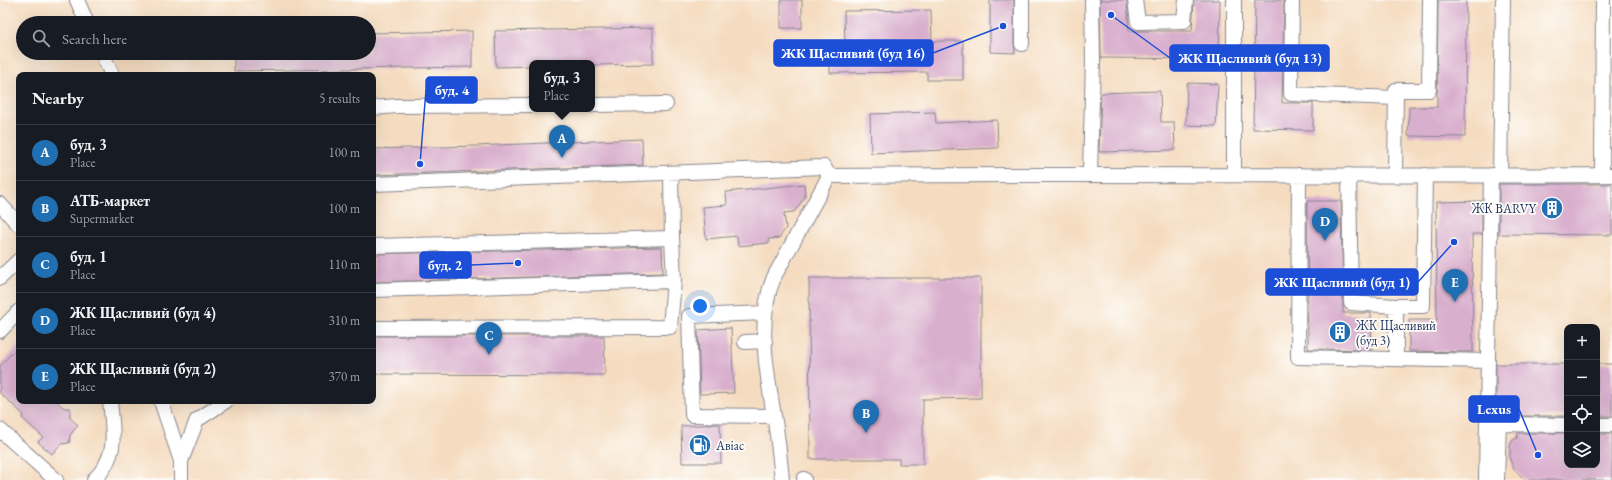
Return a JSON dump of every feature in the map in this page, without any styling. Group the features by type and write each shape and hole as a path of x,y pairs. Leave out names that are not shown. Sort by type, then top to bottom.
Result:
{"street":[{"path":"77,0 85,16"},
{"path":"1022,0 1022,44"},
{"path":"1090,174 1093,58 1092,0"},
{"path":"1135,0 1138,22 1184,20 1186,0"},
{"path":"1234,0 1234,174"},
{"path":"1292,0 1291,94 1396,98"},
{"path":"1394,175 1396,90 1429,90 1430,0"},
{"path":"1486,480 1491,234 1503,0"},
{"path":"829,176 1090,174 1607,175 1606,2"},
{"path":"105,60 111,72"},
{"path":"595,105 666,104"},
{"path":"376,108 398,106 529,105"},
{"path":"376,184 824,167 829,176"},
{"path":"376,328 670,327 674,280 671,173"},
{"path":"1299,175 1298,357 1488,361"},
{"path":"1349,175 1351,303 1423,306 1425,175"},
{"path":"782,480 765,341 765,313 769,288 774,277 829,176"},
{"path":"0,204 16,221"},
{"path":"376,246 672,238"},
{"path":"0,278 16,263"},
{"path":"376,290 674,280"},
{"path":"1396,306 1396,359"},
{"path":"765,313 689,316 692,415 774,416"},
{"path":"0,331 16,314"},
{"path":"745,342 765,341"},
{"path":"94,480 109,461 113,446 110,404"},
{"path":"162,404 181,461 181,480"},
{"path":"181,461 197,420 221,404"},
{"path":"1497,480 1499,424 1564,425"},
{"path":"1600,425 1612,425"},
{"path":"0,430 56,480"}],"building":[{"path":"781,0 802,0 802,28 781,28"},
{"path":"990,0 1014,0 1015,53 990,52"},
{"path":"1100,0 1127,0 1129,31 1192,31 1194,0 1220,0 1219,59 1101,58"},
{"path":"1255,0 1284,0 1282,103 1313,103 1313,130 1253,129"},
{"path":"1438,0 1466,0 1465,137 1408,136 1409,107 1437,107"},
{"path":"931,10 932,41 963,41 963,80 927,80 927,72 830,73 830,48 845,48 844,11"},
{"path":"653,28 653,64 595,65 595,60 529,60 529,66 496,67 495,31"},
{"path":"472,31 472,67 234,71 234,60 376,60 376,33"},
{"path":"1187,83 1218,84 1216,126 1186,125"},
{"path":"1160,91 1161,122 1174,122 1175,150 1099,152 1101,93"},
{"path":"935,112 936,123 997,120 998,148 871,153 870,114"},
{"path":"642,139 643,165 376,175 376,149"},
{"path":"804,184 805,197 794,212 784,213 786,228 779,238 768,239 769,243 738,246 737,236 706,239 703,207 727,205 726,192"},
{"name":"ЖК BARVY","path":"1499,184 1612,184 1612,235 1499,234"},
{"path":"1307,201 1341,201 1343,313 1371,313 1372,350 1308,349"},
{"path":"1482,201 1482,234 1472,234 1473,352 1409,351 1409,320 1437,320 1436,202"},
{"path":"662,247 663,273 376,282 376,254"},
{"path":"809,278 981,278 981,398 923,399 923,464 899,464 899,459 810,459"},
{"path":"731,328 734,393 700,394 698,330"},
{"path":"376,336 604,336 605,375 376,374"},
{"path":"16,348 16,404 59,404 64,408 70,408 70,418 78,425 70,435 69,443 61,444 52,454 38,442 43,437 22,418 24,415 0,393 0,366"},
{"path":"1496,364 1564,364 1564,416 1496,416"},
{"path":"1600,364 1612,364 1612,416 1600,416"},
{"path":"720,424 721,463 682,463 681,426"},
{"path":"1518,433 1564,433 1564,468 1600,468 1600,434 1612,434 1612,480 1526,480 1514,470 1510,459 1510,446 1513,440 1517,438"}],"place":[{"name":"ЖК Щасливий (буд 13)","path":"1111,15"},
{"name":"ЖК Щасливий (буд 16)","path":"1003,26"},
{"name":"буд. 3","path":"562,158"},
{"name":"буд. 4","path":"420,164"},
{"name":"ЖК BARVY","path":"1552,208"},
{"name":"ЖК Щасливий (буд 4)","path":"1325,241"},
{"name":"ЖК Щасливий (буд 1)","path":"1454,242"},
{"name":"буд. 2","path":"518,263"},
{"name":"ЖК Щасливий (буд 2)","path":"1455,302"},
{"name":"ЖК Щасливий (буд 3)","path":"1340,332"},
{"name":"буд. 1","path":"489,355"},
{"name":"АТБ-маркет","path":"866,433"},
{"name":"Авіас","path":"700,445"},
{"name":"Lexus","path":"1538,455"}]}
